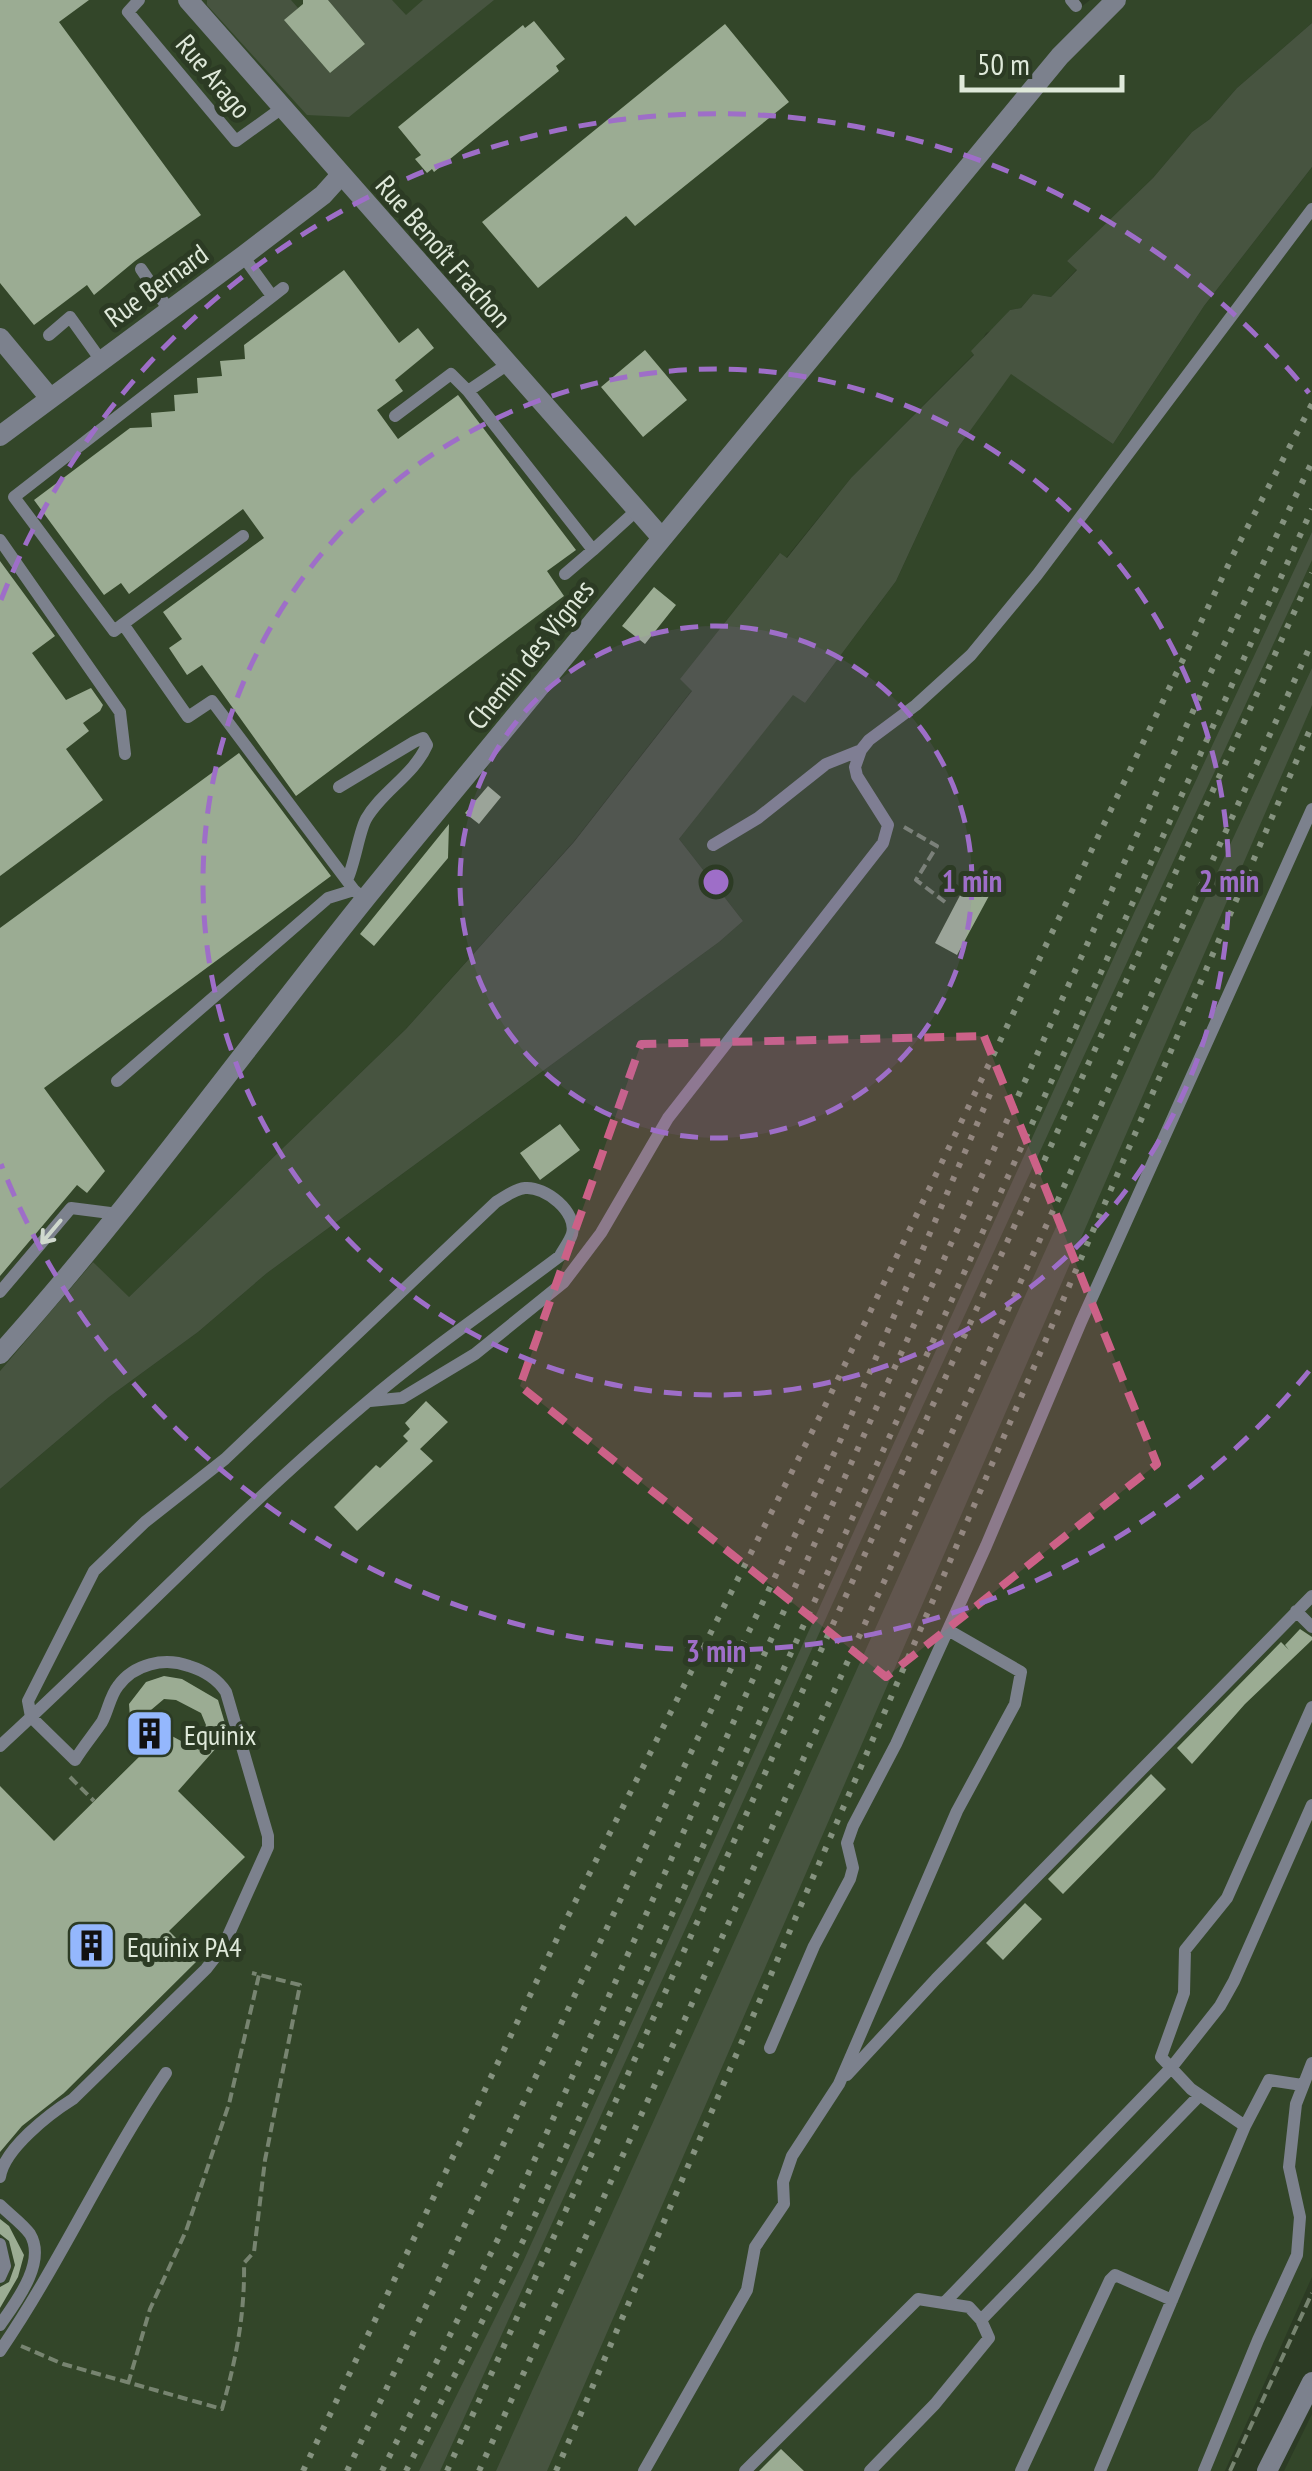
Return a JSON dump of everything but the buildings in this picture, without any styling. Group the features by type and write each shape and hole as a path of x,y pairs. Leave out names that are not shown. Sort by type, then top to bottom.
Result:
{"street":[{"name":"Rue Benoît Frachon","path":"188,0 660,537"},
{"name":"Chemin des Vignes","path":"0,1354 118,1214 356,890 660,537 1060,56 1116,0"},
{"name":"Rue Bernard","path":"0,436 243,256 323,194 341,175"},
{"path":"0,338 50,398"},
{"path":"1267,2471 1312,2382"}],"lane":[{"name":"Rue Arago","path":"139,0 128,12 236,141 282,108"},
{"path":"367,1402 402,1398 416,1390 474,1354 564,1282 601,1233 668,1118 882,844 888,825 858,776 860,750 971,654 1037,575 1312,209"},
{"path":"243,256 278,292 14,497 114,631 243,536"},
{"path":"142,269 169,310"},
{"path":"49,335 70,317 100,359"},
{"path":"468,391 508,364"},
{"path":"395,416 451,374 593,550"},
{"path":"566,574 637,510"},
{"path":"0,540 120,712 125,754"},
{"path":"123,624 188,717 212,701 356,890"},
{"path":"339,787 414,742 424,738 428,745 415,766 374,807 364,823 356,890"},
{"path":"713,845 758,818 826,764 860,750"},
{"path":"770,2048 814,1946 850,1878 853,1868 847,1843 853,1826 948,1630 1081,1322 1312,809"},
{"path":"118,1081 328,898 356,890"},
{"path":"0,1746 31,1717 174,1578 367,1402 560,1256 572,1234 572,1221 562,1207 540,1188 520,1188 496,1202 225,1459 116,1548 94,1571 77,1611 42,1668 28,1701 31,1717 75,1760 103,1720 116,1687 134,1671 163,1662 199,1669 218,1680 232,1706 268,1847 224,1947 73,2100 50,2113 2,2164 0,2177"},
{"path":"0,1292 72,1208 118,1214"},
{"path":"644,2471 747,2290 755,2247 784,2204 784,2182 792,2156 839,2084 936,1979 1312,1596"},
{"path":"1296,1612 1312,1628"},
{"path":"839,2084 957,1811 1015,1704 1021,1672 948,1630"},
{"path":"1244,2126 1200,2096 1161,2057 1184,1993 1186,1950 1227,1898 1312,1707"},
{"path":"945,2302 1171,2068 1220,2006 1312,1805"},
{"path":"1204,2471 1298,2255 1300,2217 1289,2167 1296,2104 1312,2064"},
{"path":"0,2350 30,2305 118,2147 166,2073"},
{"path":"1100,2471 1244,2126 1269,2080 1302,2085"},
{"path":"981,2320 1200,2096"},
{"path":"0,2205 31,2236 35,2258 26,2282 0,2324"},
{"path":"0,2244 5,2266 0,2277"},
{"path":"1021,2471 1114,2275 1172,2300"},
{"path":"746,2471 918,2299 969,2307 981,2320 989,2338 935,2404 870,2471"}],"path":[{"path":"888,825 908,827 937,846 916,880 945,902"},
{"path":"18,2344 50,2360 128,2384 222,2409 244,2306 244,2262 254,2252 265,2160 300,1985 256,1974 230,2104 186,2231 150,2309 128,2384"},
{"path":"1230,2471 1312,2293"}],"highlighted area":[{"path":"984,1036 1157,1464 886,1677 520,1386 641,1044"}],"shaded area":[{"path":"0,0 1066,0 1076,11 1090,0 1312,0 1312,23 1237,88 1153,178 1067,261 1077,269 1051,297 1033,294 1021,308 1010,310 997,328 986,333 974,354 851,478 786,558 779,554 681,678 692,690 574,841 406,1029 128,1298 93,1262 0,1371"},
{"path":"207,0 291,0 298,8 285,21 330,73 365,44 328,0 392,0 406,15 423,0 494,0 349,117 307,115 207,5"},
{"path":"1312,23 1312,167 1204,306 1113,444 1011,374 957,449 896,581 805,703 793,695 679,839 743,921 267,1273 0,1489 0,1371 93,1262 129,1297 406,1029 574,842 692,691 680,679 780,553 787,558 851,478 974,355 971,351 1010,310 1021,308 1033,294 1051,297 1077,270 1067,261 1153,178 1237,88"},
{"path":"1312,167 1312,2277 1225,2471 0,2471 0,1489 267,1273 743,921 679,839 793,694 805,703 896,581 957,449 1011,373 1113,444 1204,306"},
{"path":"1312,532 1312,560 869,1523 440,2471 419,2471 523,2262 1134,913"},
{"path":"1312,668 1312,705 547,2471 496,2471 1165,985"},
{"path":"1312,2414 1312,2471 1284,2471"}],"railway":[{"path":"303,2471 565,1922 824,1408 1235,551 1312,404"},
{"path":"382,2471 503,2229 1210,674 1312,462"},
{"path":"406,2471 525,2237 1312,509"},
{"path":"447,2471 1312,573"},
{"path":"479,2471 1312,642"},
{"path":"556,2471 1312,725"},
{"path":"347,2471 840,1441 990,1094"}],"place":[{"name":"Equinix","path":"149,1734"},
{"name":"Equinix PA4","path":"92,1946"}]}
